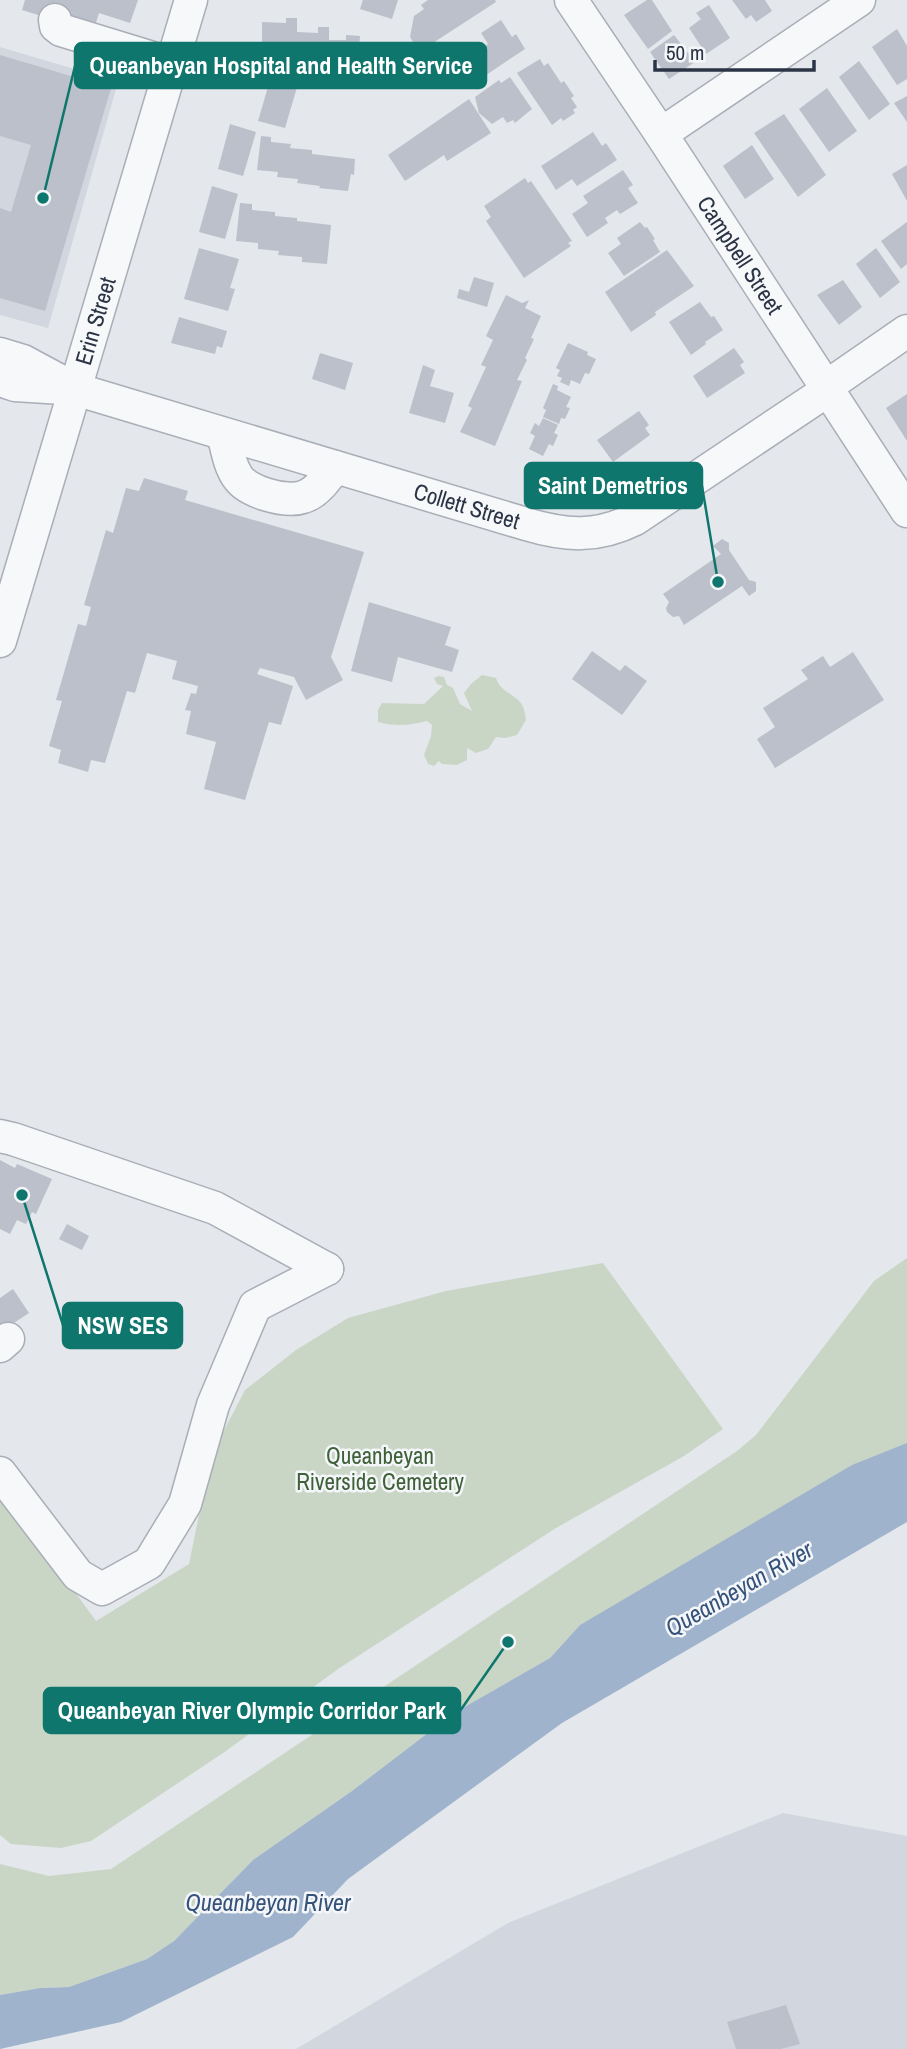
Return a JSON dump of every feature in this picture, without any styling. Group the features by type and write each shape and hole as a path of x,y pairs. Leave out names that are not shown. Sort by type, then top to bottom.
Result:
{"street":[{"name":"Erin Street","path":"0,641 191,0"},
{"name":"Campbell Street","path":"571,0 907,511"},
{"path":"661,134 859,0"},
{"path":"55,20 56,26 61,30 172,64"},
{"name":"Collett Street","path":"0,354 23,361 75,389 545,530 574,534 603,532 619,527 654,507 907,331"},
{"name":"Collett Street","path":"0,380 15,385 75,389"},
{"path":"223,434 235,474 242,484 269,495 288,499 304,497 320,486 335,467"},
{"path":"0,1136 215,1208 327,1269 255,1306 213,1405 185,1504 149,1563 102,1589 78,1575 0,1473"}],"shaded area":[{"path":"0,47 118,82 48,328 0,315"},
{"path":"783,1813 907,1836 907,2049 296,2049 508,1923"}],"green space":[{"path":"482,675 496,678 503,689 521,703 526,720 517,735 496,737 488,749 476,753 467,748 467,760 457,765 442,764 439,761 434,766 428,764 424,755 432,725 427,721 403,725 378,722 378,710 382,703 424,704 443,686 437,684 434,678 439,676 444,677 447,685 453,688 460,704 472,711 464,693"},
{"path":"907,1258 907,1443 580,1625 550,1658 454,1713 352,1791 253,1860 174,1941 147,1959 69,1987 40,1988 0,1995 0,1864 49,1876 111,1869 737,1451 756,1435 874,1281"},
{"name":"Queanbeyan Riverside Cemetery","path":"603,1263 723,1429 684,1456 556,1528 338,1669 226,1751 91,1841 61,1848 11,1844 0,1835 0,1489 96,1621 189,1564 218,1442 245,1390 296,1350 348,1318 446,1291"}],"water":[{"name":"Queanbeyan River","path":"907,1443 907,1522 562,1723 348,1879 293,1937 121,2022 0,2049 0,1995 40,1988 69,1987 147,1959 174,1941 253,1860 352,1791 454,1713 550,1658 580,1625 852,1465"}],"building":[{"path":"25,0 138,0 130,23 99,13 93,32 22,10"},
{"path":"363,0 398,0 392,19 360,9"},
{"path":"428,0 496,2 419,52 410,37 414,16 424,9 421,5"},
{"path":"647,0 652,0 672,31 648,49 624,15"},
{"path":"732,0 765,0 772,11 756,22 751,15 746,19"},
{"path":"709,5 730,38 706,54 689,28 701,19 696,13"},
{"path":"286,18 297,18 297,32 318,33 318,27 329,27 329,40 346,40 346,35 360,36 359,50 392,47 391,79 358,78 358,70 326,69 327,61 295,60 295,52 262,51 262,22 286,23"},
{"path":"501,20 512,37 516,34 525,49 486,75 473,54 488,44 481,33"},
{"path":"897,29 907,46 907,79 897,85 872,47"},
{"path":"674,35 695,62 669,79 650,52"},
{"path":"0,55 111,88 45,311 0,298 0,208 11,212 31,145 0,136"},
{"path":"540,59 544,66 548,63 561,83 564,81 574,96 571,98 577,107 573,110 575,113 552,125 517,73"},
{"path":"859,61 890,104 869,120 839,77"},
{"path":"273,70 300,77 285,128 258,121"},
{"path":"510,77 532,109 515,123 513,120 507,123 503,117 492,124 479,113 475,97 499,80 501,83"},
{"path":"827,88 857,131 829,152 799,109"},
{"path":"907,96 907,122 894,103"},
{"path":"469,99 491,133 447,161 444,155 405,181 388,155"},
{"path":"784,114 826,175 798,197 754,133"},
{"path":"230,124 256,132 243,176 218,169"},
{"path":"593,132 602,146 606,143 617,160 577,186 572,179 556,190 541,166"},
{"path":"261,136 271,137 271,142 291,144 290,148 312,150 312,154 355,159 354,175 351,174 348,191 297,183 298,179 277,177 278,172 257,170"},
{"path":"752,145 774,179 745,199 723,166"},
{"path":"907,165 907,201 892,174"},
{"path":"623,170 633,185 628,188 638,203 620,214 617,210 605,218 608,223 587,237 572,214 588,203 583,196"},
{"path":"525,178 528,183 531,181 572,241 568,243 571,246 524,278 486,221 491,217 484,206"},
{"path":"212,186 238,194 225,239 199,232"},
{"path":"240,203 252,204 252,210 275,212 275,216 331,225 327,264 302,262 302,257 278,255 279,251 258,249 258,243 236,241"},
{"path":"640,222 655,239 653,240 660,252 624,276 608,253 621,244 617,238"},
{"path":"907,222 907,264 901,269 881,241"},
{"path":"199,248 239,259 230,288 235,289 228,311 184,299"},
{"path":"876,248 900,282 880,298 856,264"},
{"path":"667,250 694,286 631,332 605,292"},
{"path":"474,277 494,283 487,307 457,298 459,289 469,292"},
{"path":"843,280 862,307 839,325 817,295"},
{"path":"506,295 522,303 529,300 525,308 541,316 531,338 534,339 525,358 527,360 517,380 522,381 495,446 460,432 472,408 468,406 486,367 481,365 493,340 486,336"},
{"path":"700,302 723,330 691,355 669,322"},
{"path":"179,317 227,331 222,348 217,346 215,354 171,343"},
{"path":"568,343 588,352 587,355 596,359 589,374 585,373 580,384 571,380 569,386 560,382 562,378 557,376 560,370 556,368"},
{"path":"734,348 744,362 740,365 745,373 707,398 693,376"},
{"path":"320,353 353,363 345,390 312,379"},
{"path":"423,365 435,370 430,386 454,393 445,423 409,413"},
{"path":"553,384 558,386 557,390 571,397 566,407 570,408 565,419 561,418 559,424 543,417 546,410 543,408"},
{"path":"907,394 907,441 886,408"},
{"path":"639,411 649,425 645,428 650,435 613,462 597,440"},
{"path":"543,418 558,425 554,433 558,435 553,446 549,444 543,456 529,449 535,436 530,433 535,423 539,426"},
{"path":"144,478 188,491 185,500 364,552 331,657 343,680 306,700 294,677 260,668 257,674 293,686 281,725 269,722 245,800 204,789 216,742 186,734 191,711 185,710 191,693 196,694 198,686 172,679 177,661 147,653 135,693 127,691 105,763 91,760 88,772 58,763 61,750 49,746 62,701 56,700 78,624 86,626 91,607 84,605 106,530 113,533 126,488 139,491"},
{"path":"722,539 729,543 729,550 749,580 756,582 756,591 749,596 742,586 684,625 679,616 673,617 667,612 669,602 663,594 721,554 713,546"},
{"path":"369,602 451,627 445,645 459,650 452,672 398,657 392,682 351,671"},
{"path":"592,651 620,671 625,665 647,681 622,715 572,679"},
{"path":"853,652 884,700 775,768 757,739 775,727 763,708 808,679 801,670 823,656 830,667"},
{"path":"0,1160 15,1168 17,1164 52,1179 36,1214 32,1212 26,1224 17,1220 10,1234 0,1229"},
{"path":"67,1224 89,1236 82,1250 59,1239"},
{"path":"13,1289 29,1313 0,1332 0,1298"},
{"path":"786,2005 800,2044 781,2049 736,2049 727,2022"}],"place":[{"name":"Queanbeyan Hospital and Health Service","path":"43,198"},
{"name":"Saint Demetrios","path":"718,582"},
{"name":"NSW SES","path":"22,1195"},
{"name":"Queanbeyan River Olympic Corridor Park","path":"508,1642"}]}
